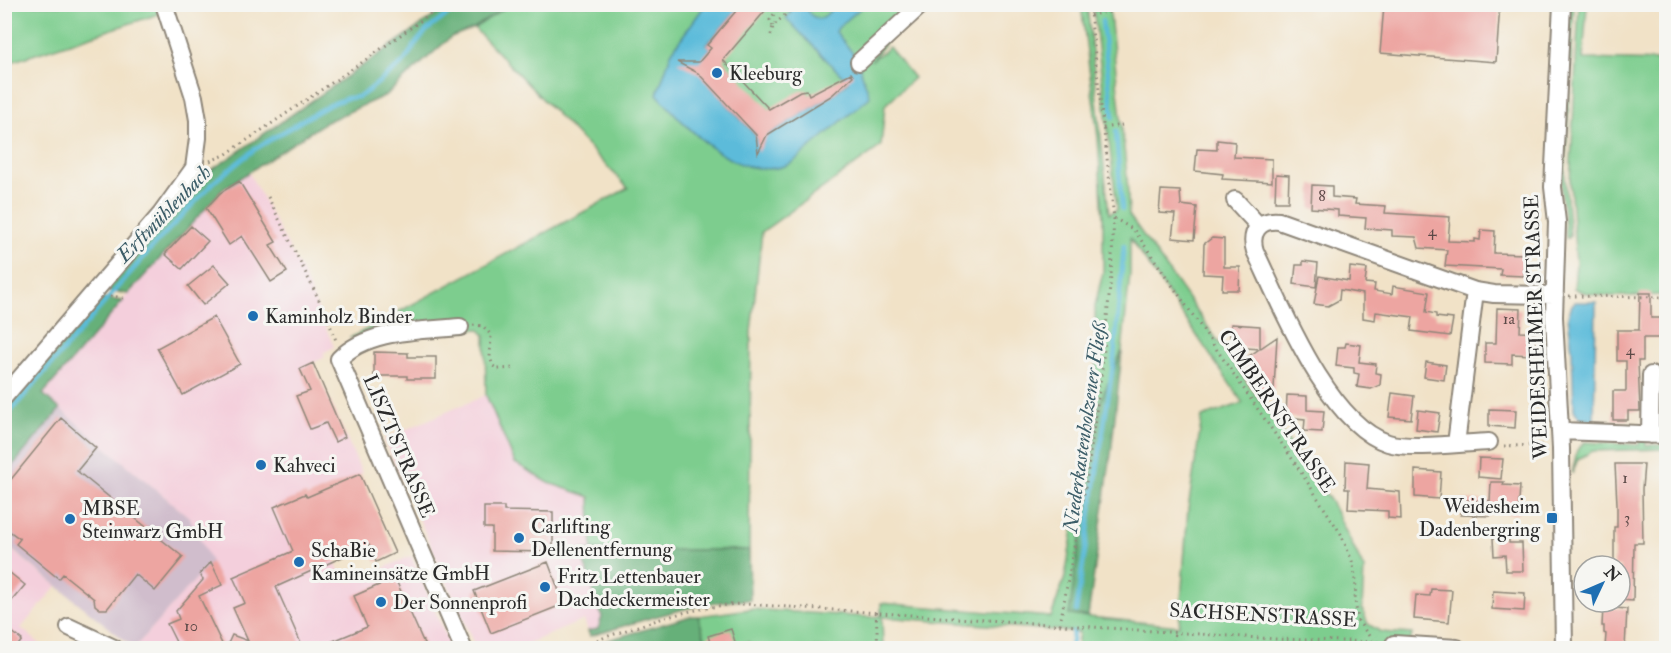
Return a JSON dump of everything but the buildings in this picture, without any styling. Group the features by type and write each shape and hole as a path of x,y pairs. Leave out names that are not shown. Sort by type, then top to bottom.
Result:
{"street":[{"path":"4,397 161,214 194,168 198,120 194,97 164,4"},
{"path":"859,62 922,4"},
{"name":"WEIDESHEIMER STRASSE","path":"1562,4 1553,161 1557,222 1554,317 1562,449 1564,648"},
{"path":"1235,200 1259,225"},
{"path":"1489,442 1412,446 1390,444 1366,432 1342,410 1306,354 1255,251 1252,240 1259,225 1272,220 1475,291 1494,294 1555,295"},
{"path":"1456,444 1475,291"},
{"path":"339,359 355,345 379,337 460,327"},
{"name":"LISZTSTRASSE","path":"339,359 463,648"},
{"path":"1561,431 1658,435 1650,375"},
{"path":"69,627 114,648"},
{"path":"1394,644 1458,648"}],"path":[{"path":"194,168 225,156 364,62 444,4"},
{"path":"775,24 770,20 781,4"},
{"path":"771,35 775,24 797,4"},
{"path":"1060,624 1086,483 1102,369 1114,218 1089,4"},
{"path":"1090,15 1110,12"},
{"path":"1103,128 1122,125"},
{"path":"268,197 325,312 338,345 339,359"},
{"name":"CIMBERNSTRASSE","path":"1114,218 1134,230 1141,239 1341,534 1352,561 1356,580 1355,600 1358,621 1373,641"},
{"path":"1555,295 1599,298 1666,297"},
{"path":"460,327 483,326 491,335 490,357 493,366 498,369 516,368"},
{"path":"1489,442 1491,447 1546,445 1562,449"},
{"name":"SACHSENSTRASSE","path":"597,640 674,616 725,605 876,612 1275,639 1373,641 1394,644"},
{"path":"876,612 878,648"},
{"path":"1173,648 1175,632"}],"shaded area":[{"path":"248,171 302,272 334,347 323,353 325,357 313,363 362,473 307,497 305,494 274,508 293,550 334,560 343,579 351,582 411,556 449,643 447,648 134,648 200,574 190,518 43,395 128,294 218,194"},
{"path":"486,395 515,463 549,483 590,497 592,550 580,550 602,618 598,629 588,631 584,620 517,648 476,648 384,439"},
{"path":"60,409 190,518 211,562 134,648 5,544 5,475"},
{"path":"4,544 57,586 21,628 45,648 5,648"}],"green space":[{"path":"5,5 156,5 159,14 5,64"},
{"path":"450,5 509,5 474,28 451,37 386,95 324,123 223,189 128,294 103,290 190,184"},
{"path":"509,5 916,5 871,61 889,47 914,78 885,105 881,146 762,232 751,332 749,550 592,550 590,497 549,483 515,463 486,395 485,335 479,329 350,338 628,188 474,28"},
{"path":"1081,5 1087,5 1109,214 1117,209 1093,5 1109,5 1129,215 1332,503 1364,569 1362,609 1368,624 1381,632 1412,634 1411,639 1402,648 1077,648 1079,632 882,617 883,648 752,648 749,642 728,648 708,648 698,616 750,609 869,617 881,616 881,603 1051,617 1065,577 1092,416 1096,365 1095,306 1103,272 1103,219 1098,138","holes":["1130,238 1243,403 1202,417 1188,509 1179,626 1069,615 1100,402 1122,351 1130,274"]},
{"path":"1570,5 1574,5 1565,176 1570,235 1566,238 1561,189"},
{"path":"1579,5 1587,5 1583,59 1666,61 1666,295 1606,296 1593,295 1574,288 1576,263 1570,182"},
{"path":"97,297 123,301 43,394 60,409 5,475 5,404"},
{"path":"1122,351 1111,454 1088,616 1069,615 1100,402"},
{"path":"1640,440 1646,440 1646,445 1666,445 1666,449 1593,451 1578,459 1572,474 1577,450 1585,442 1639,445"},
{"path":"580,550 749,550 750,600 689,608 590,636 588,631 598,629 602,617"},
{"path":"691,616 698,616 708,648 609,648 605,641"}],"water":[{"path":"705,5 742,5 707,44 711,48 696,70 756,136 757,141 763,142 765,136 831,96 848,82 786,18 791,13 784,5 803,5 812,16 819,19 836,5 864,5 836,32 856,57 870,97 787,165 768,169 750,167 732,160 698,136 657,94 672,51"},
{"path":"1575,302 1596,302 1594,426 1580,419 1574,410 1568,316"}],"waterway":[{"name":"Erftmühlenbach","path":"4,419 155,244 216,180 255,149 301,121 329,105 347,98 359,97 369,90 404,62 427,30 462,4"},
{"name":"Niederkastenholzener Fließ","path":"1102,21 1113,117"},
{"name":"Niederkastenholzener Fließ","path":"1116,131 1122,209"},
{"name":"Niederkastenholzener Fließ","path":"1076,611 1114,358 1124,246"},
{"name":"Niederkastenholzener Fließ","path":"1071,648 1073,632"}],"place":[{"name":"Kleeburg","path":"717,73"},
{"name":"Kaminholz Binder","path":"253,316"},
{"name":"Kahveci","path":"261,465"},
{"name":"Weidesheim Dadenbergring","path":"1552,518"},
{"name":"MBSE Steinwarz GmbH","path":"70,519"},
{"name":"Carlifting Dellenentfernung","path":"519,538"},
{"name":"SchaBie Kamineinsätze GmbH","path":"299,562"},
{"name":"Fritz Lettenbauer Dachdeckermeister","path":"545,587"},
{"name":"Der Sonnenprofi","path":"381,602"}]}
